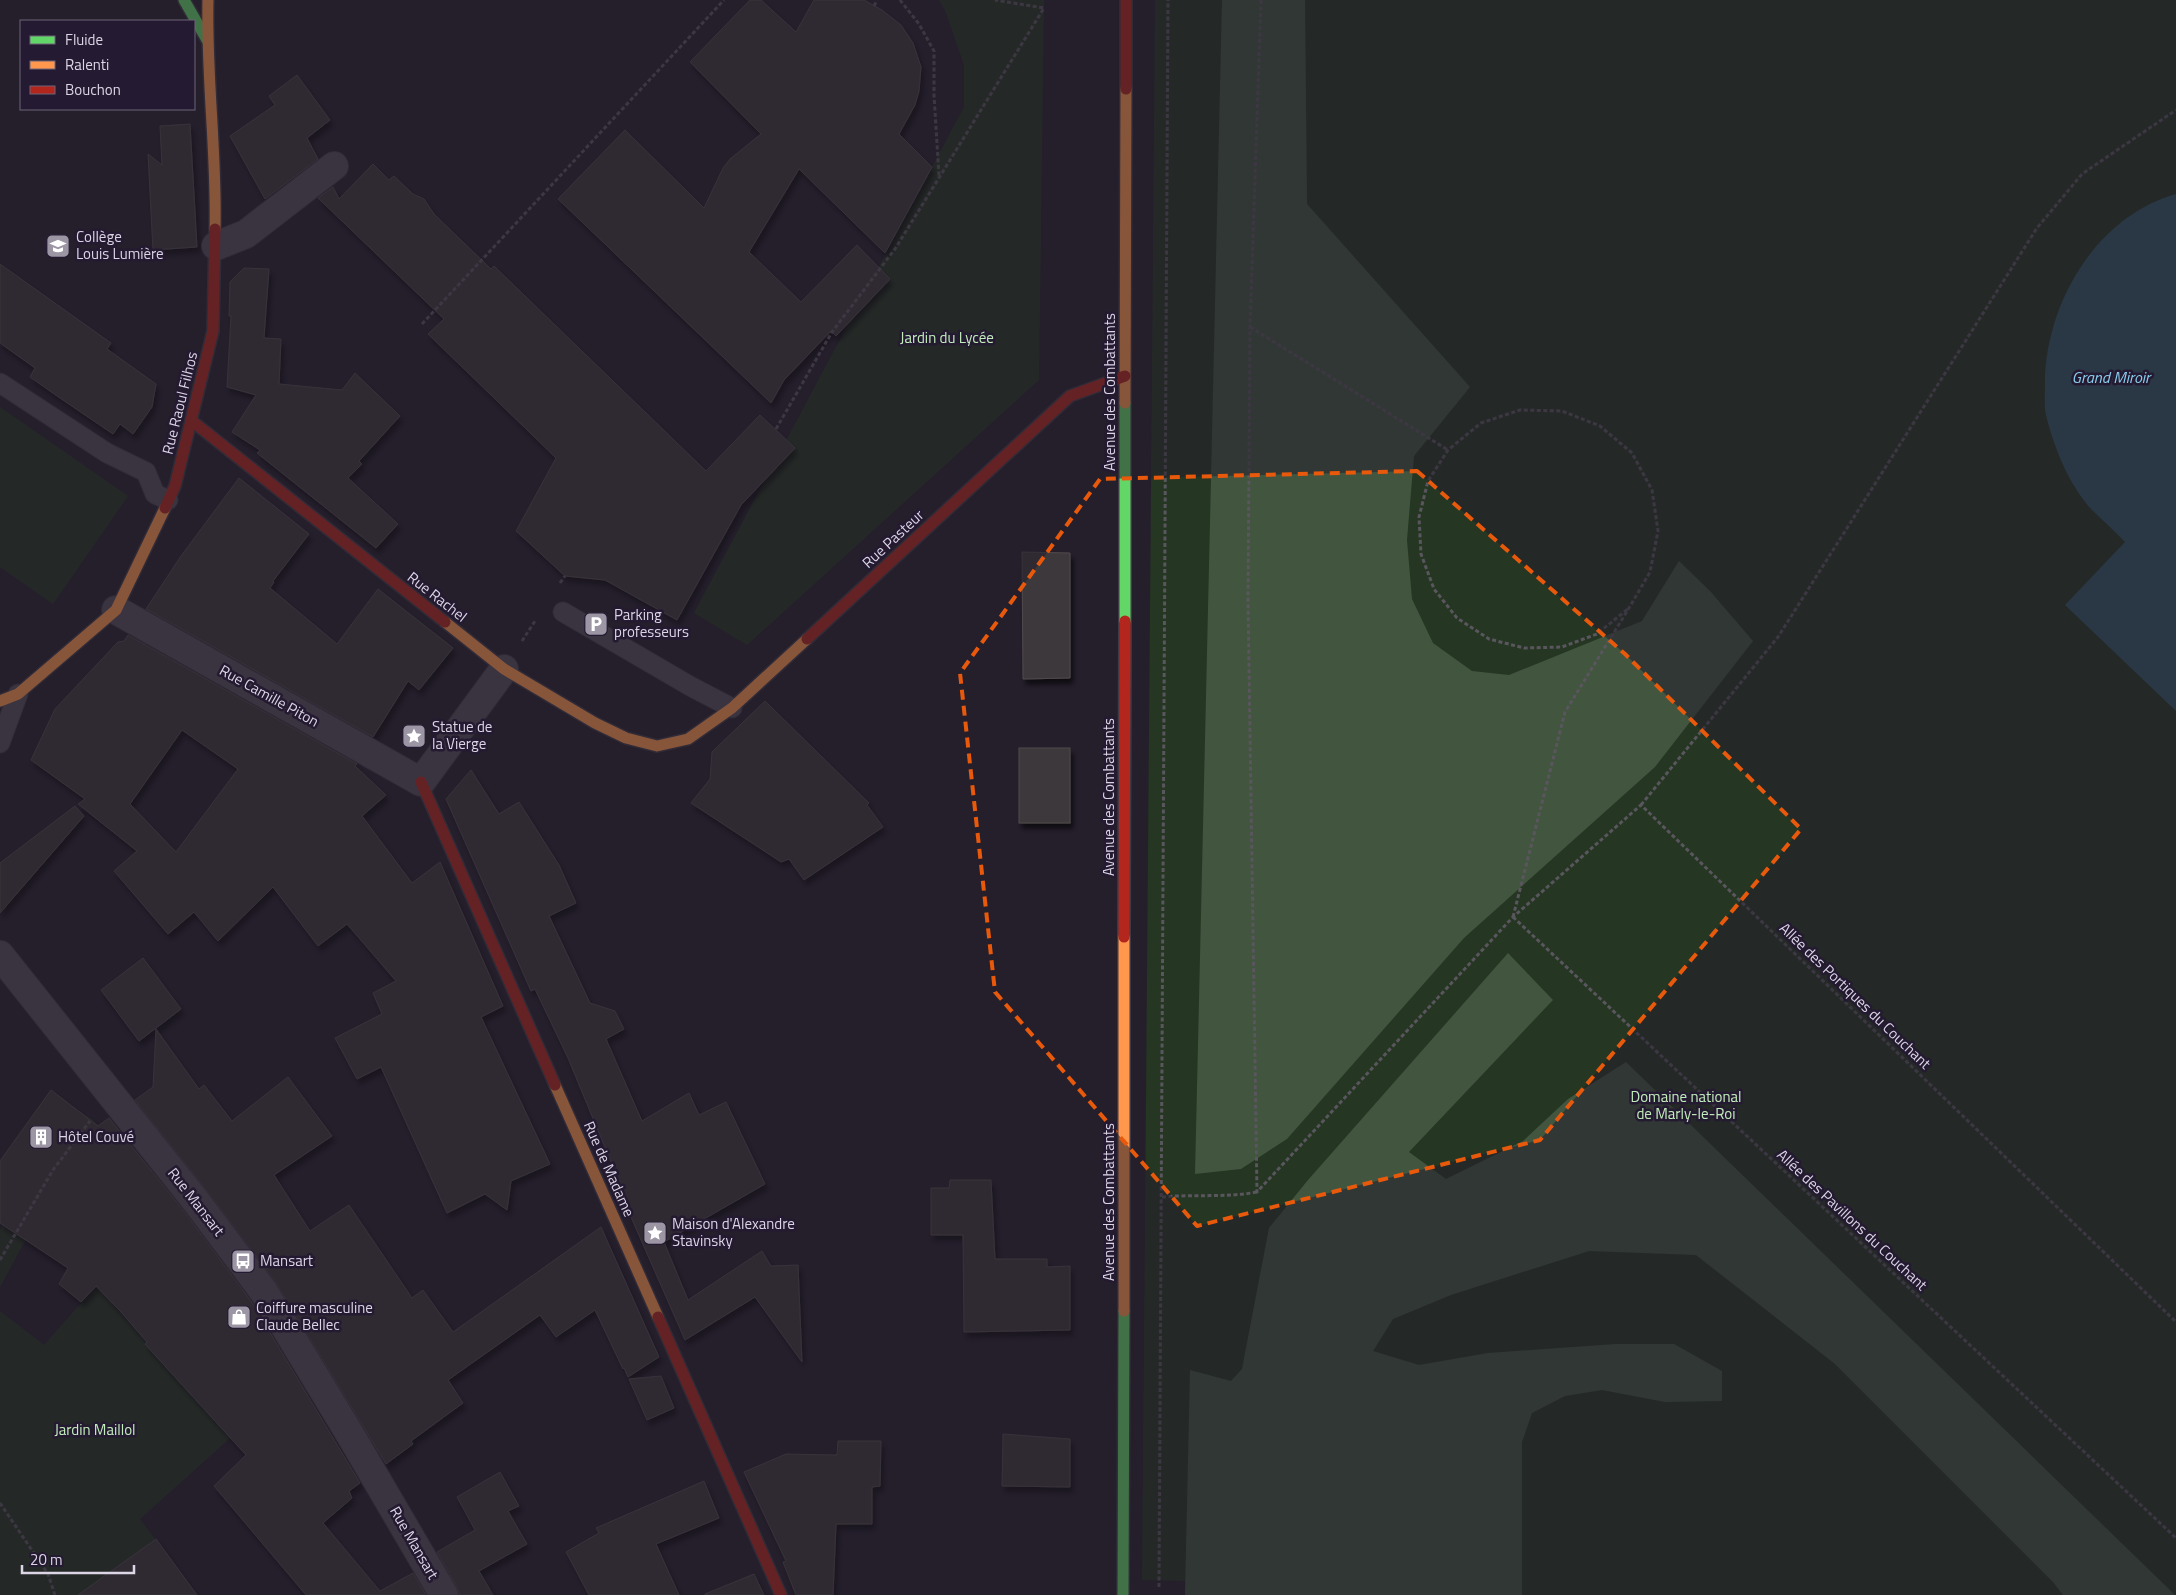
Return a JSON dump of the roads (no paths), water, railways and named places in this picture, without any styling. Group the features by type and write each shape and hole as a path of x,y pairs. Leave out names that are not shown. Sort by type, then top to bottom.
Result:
{"main road":[{"name":"Rue Raoul Filhos","path":"184,0 207,40"},
{"name":"Rue Raoul Filhos","path":"0,701 18,694 116,610 175,486 213,331 216,197 207,40 208,0"},
{"name":"Avenue des Combattants","path":"1123,1595 1126,0"},
{"name":"Rue Pasteur","path":"688,739 732,708 1070,396 1125,376"},
{"name":"Rue Rachel","path":"192,421 504,669 595,723 626,738 657,746 688,739"},
{"name":"Rue de Madame","path":"421,782 781,1595"}],"street":[{"path":"216,246 246,234 334,166"},
{"name":"Rue Camille Piton","path":"116,610 421,782"},
{"path":"421,782 504,669"},
{"name":"Rue Mansart","path":"0,955 195,1200 264,1292 444,1595"}],"lane":[{"path":"0,384 107,453 146,472 155,494 168,500"},
{"path":"563,612 690,686 732,708"},
{"path":"0,743 18,694"}],"water":[{"name":"Grand Miroir","path":"2176,194 2176,711 2065,605 2125,542 2092,510 2069,478 2053,440 2046,415 2045,402 2047,358 2053,328 2064,298 2079,270 2098,244 2121,223 2147,206"}],"place":[{"name":"Collège Louis Lumière","path":"58,246"},
{"name":"Parking professeurs","path":"596,624"},
{"name":"Statue de la Vierge","path":"414,736"},
{"name":"Hôtel Couvé","path":"41,1137"},
{"name":"Maison d'Alexandre Stavinsky","path":"655,1233"},
{"name":"Mansart","path":"243,1261"},
{"name":"Coiffure masculine Claude Bellec","path":"239,1317"}],"park label":[{"name":"Jardin du Lycée","path":"947,338"},
{"name":"Domaine national de Marly-le-Roi","path":"1686,1106"},
{"name":"Jardin Maillol","path":"95,1430"}]}
